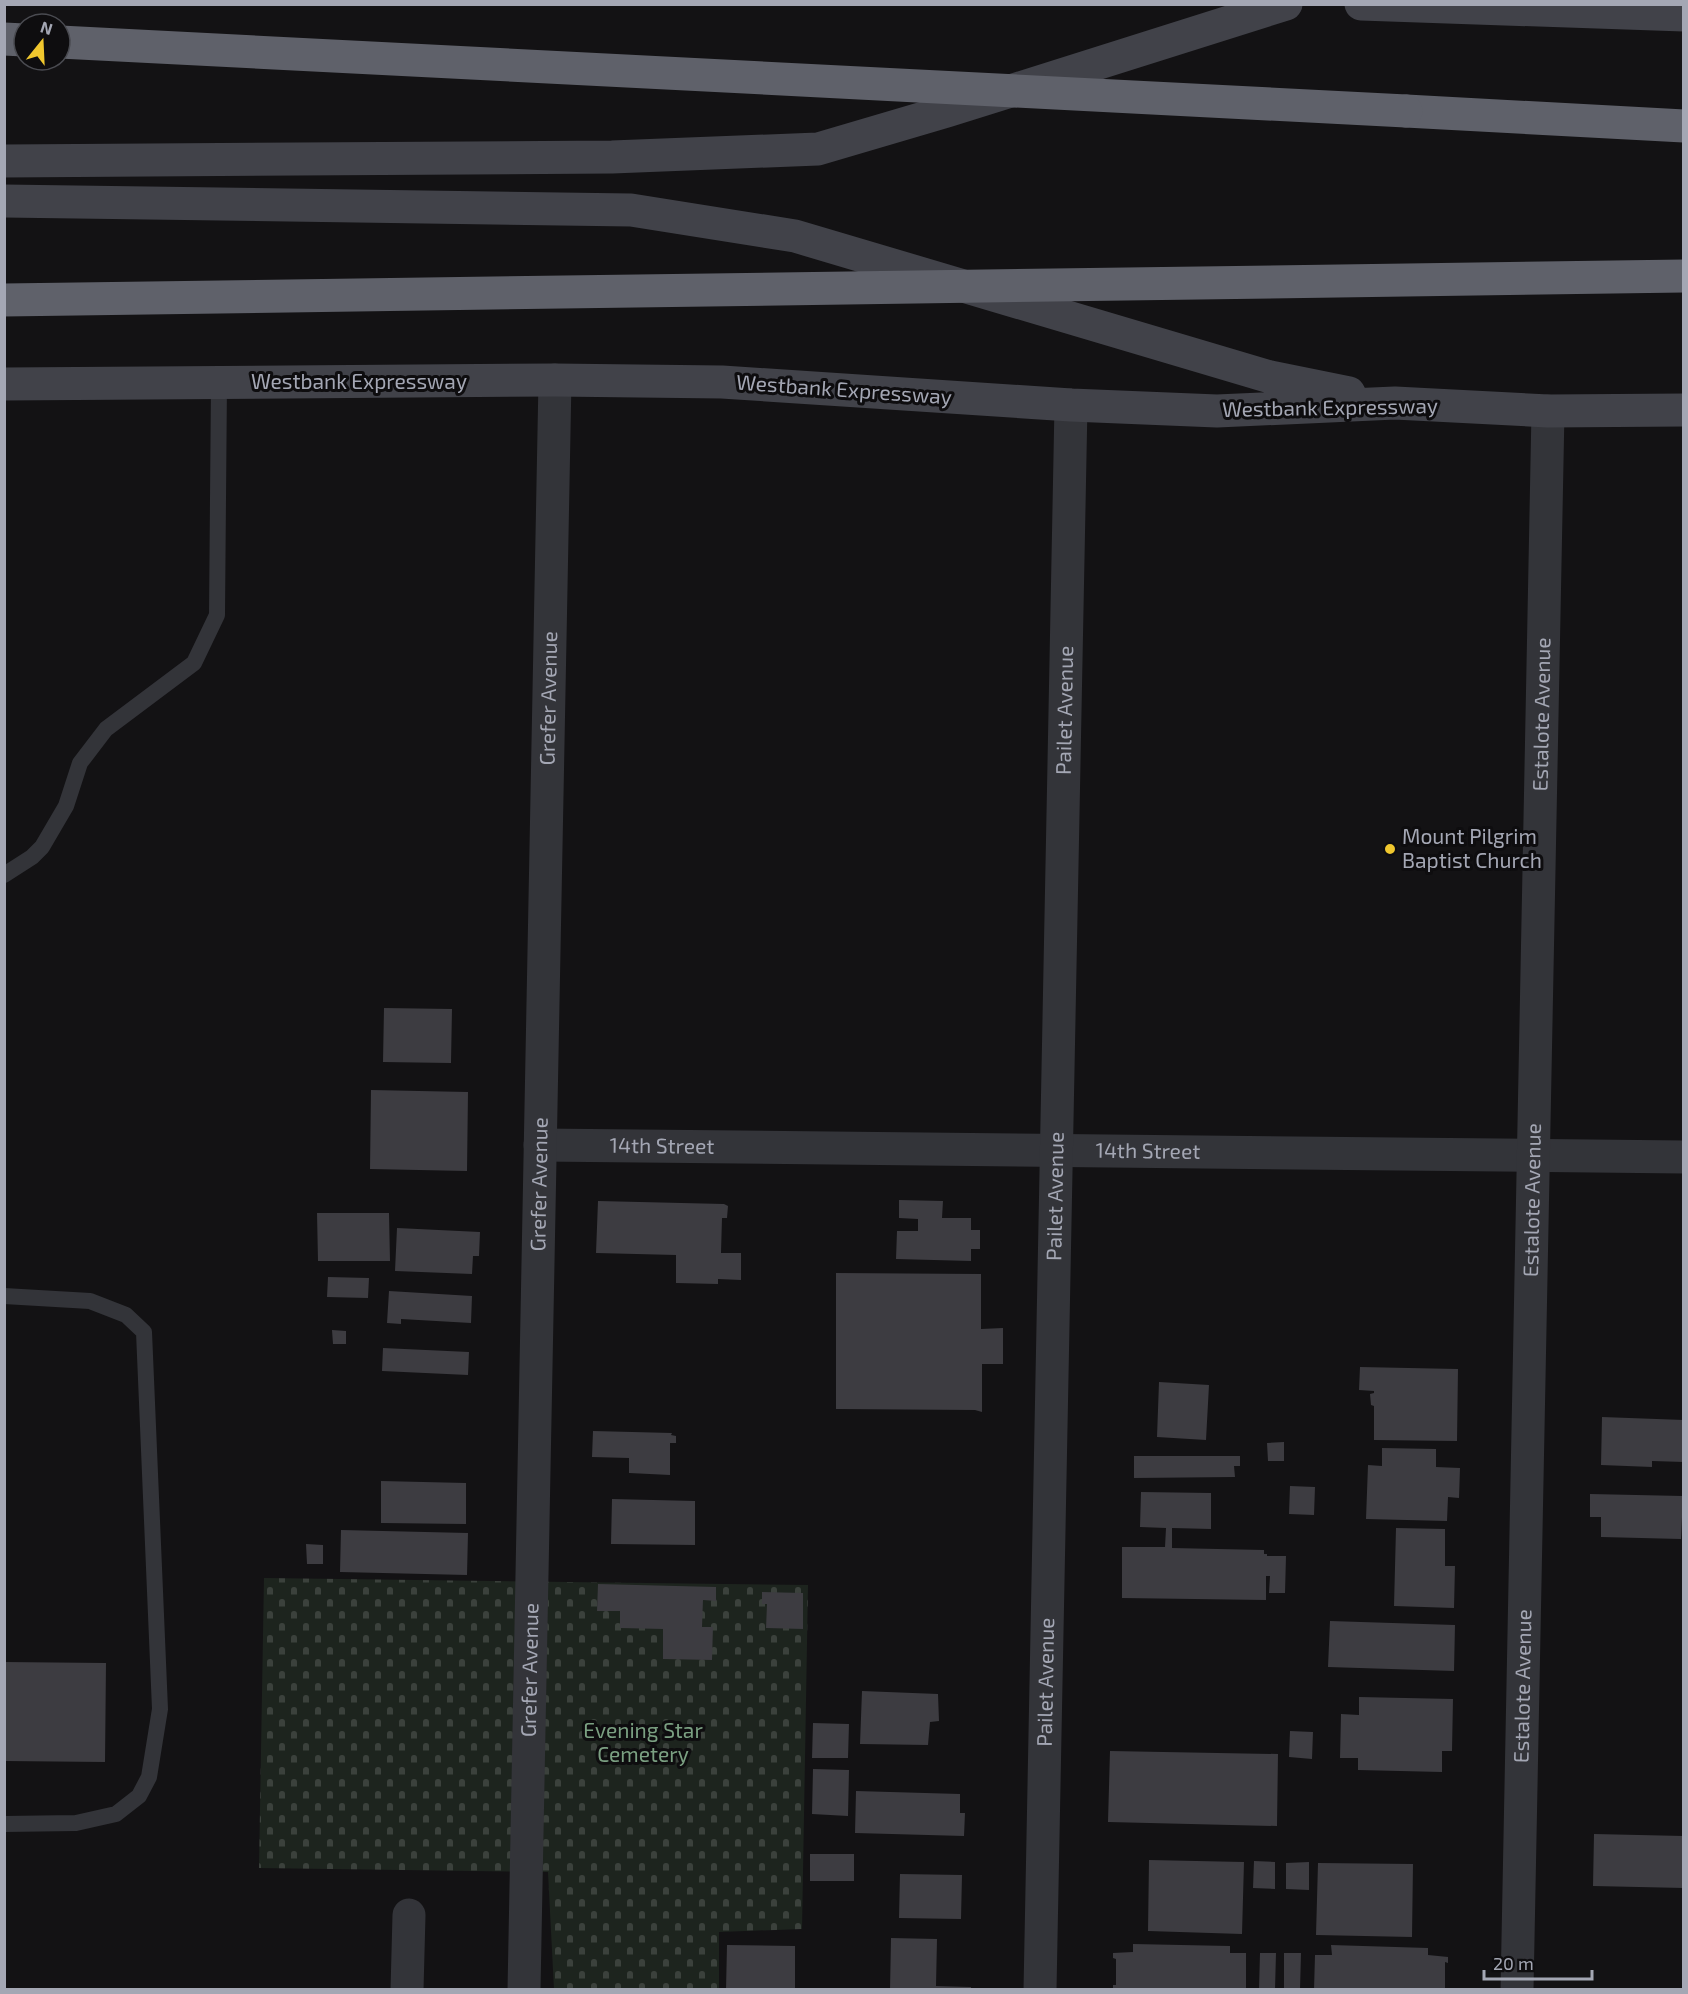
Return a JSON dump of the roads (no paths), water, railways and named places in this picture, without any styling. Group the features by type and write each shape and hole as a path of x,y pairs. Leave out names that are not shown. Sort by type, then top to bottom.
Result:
{"highway":[{"path":"72,43 1683,126"},
{"path":"4,300 1683,276"}],"main road":[{"path":"4,161 612,157 818,149 947,111 1286,4"},
{"path":"1361,4 1557,8 1668,15 1683,30"},
{"path":"4,201 631,210 795,236 1270,376 1395,403"},
{"name":"Westbank Expressway","path":"4,384 555,380 722,382 1071,405 1216,411 1395,403 1548,411 1678,407"}],"street":[{"name":"Grefer Avenue","path":"524,1989 555,380"},
{"name":"Pailet Avenue","path":"1040,1989 1071,405"},
{"name":"Estalote Avenue","path":"1517,1989 1548,411"},
{"name":"14th Street","path":"540,1145 1683,1157"},
{"path":"407,1989 409,1915"}],"lane":[{"path":"4,876 32,857 42,847 66,806 80,763 106,729 194,663 217,615 219,383"},
{"path":"4,1296 90,1301 126,1315 144,1332 159,1709 150,1777 139,1796 116,1814 76,1823 4,1824"}],"place":[{"name":"Mount Pilgrim Baptist Church","path":"1390,849"}],"park label":[{"name":"Evening Star Cemetery","path":"643,1743"}]}
